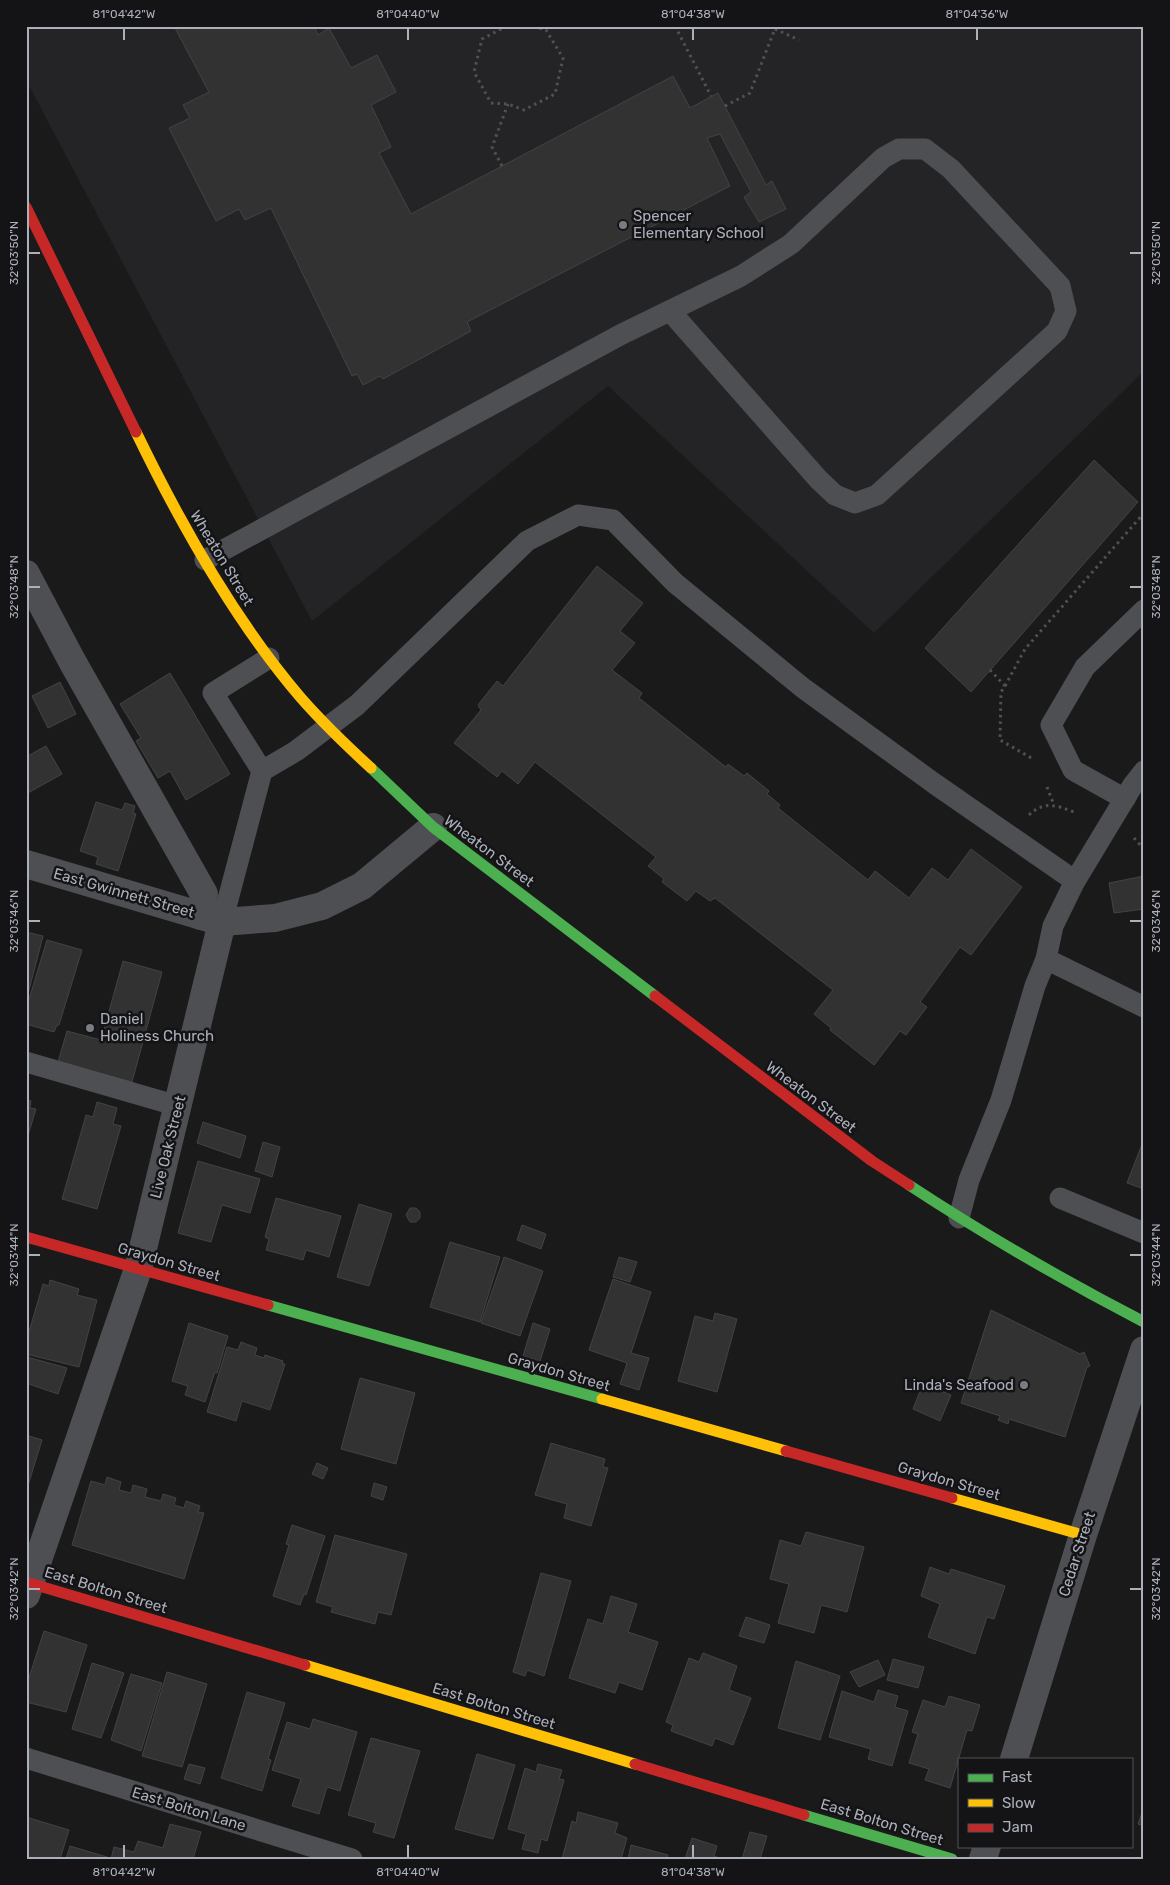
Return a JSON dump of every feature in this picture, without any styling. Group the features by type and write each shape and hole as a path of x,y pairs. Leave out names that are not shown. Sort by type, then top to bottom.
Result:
{"street":[{"name":"Wheaton Street","path":"26,207 166,494 234,607 269,658 302,699 338,738 433,827 872,1161 959,1218 1088,1293 1144,1322"},
{"name":"Live Oak Street","path":"26,574 72,661 204,894 212,919 178,1106 138,1269 27,1587"},
{"path":"212,919 274,918 322,906 362,886 433,827"},
{"name":"East Gwinnett Street","path":"26,864 212,919"},
{"name":"Graydon Street","path":"26,1237 1083,1534"},
{"name":"Cedar Street","path":"1014,1758 1083,1534 1144,1350"},
{"name":"East Bolton Street","path":"27,1587 952,1859"}],"lane":[{"path":"205,560 604,344 670,311 740,276 791,244 883,158 899,149 925,148 951,169 1060,286 1066,312 1058,331 877,495 855,503 835,496 819,480 670,311"},
{"path":"212,919 262,772 329,728 376,687 528,541 578,515 613,520 676,583 803,688 935,784 1075,881"},
{"path":"1125,798 1073,770 1051,725 1085,668 1144,610"},
{"path":"262,772 213,693 269,658"},
{"path":"959,1218 969,1180 1001,1100 1046,959 1053,926 1075,881 1125,798 1144,771"},
{"path":"1046,959 1144,1007"},
{"path":"26,1062 178,1106"},
{"path":"1060,1198 1144,1234"},
{"name":"East Bolton Lane","path":"26,1758 352,1859"}],"path":[{"path":"506,26 482,38 474,72 491,103 508,104 524,110 555,94 563,58 546,30 532,26"},
{"path":"675,26 711,96"},
{"path":"725,106 750,93 776,28 799,40"},
{"path":"502,166 492,147 508,104"},
{"path":"1036,761 1000,740 1001,692 1025,649 1144,513"},
{"path":"990,670 1005,686"},
{"path":"1044,779 1054,804"},
{"path":"1025,818 1033,811 1054,804 1074,812"}],"shaded area":[{"name":"Spencer Elementary School","path":"26,26 1144,26 1144,371 874,633 608,386 312,621 26,80"}],"building":[{"path":"174,26 314,26 318,35 329,28 351,68 377,55 396,92 371,105 391,147 379,153 411,214 673,76 690,108 718,93 766,185 772,181 786,209 759,222 744,197 751,192 720,134 707,138 730,186 467,322 471,331 383,379 380,376 363,385 357,374 352,376 271,208 245,220 239,209 216,221 169,128 190,118 183,105 209,92"},
{"path":"1094,460 1138,502 971,692 925,648"},
{"path":"597,566 643,603 620,631 635,643 612,670 642,693 639,698 726,767 728,764 744,776 747,773 769,791 767,794 780,805 778,808 868,880 875,871 909,898 932,868 948,880 971,849 1022,887 971,955 960,947 920,1002 927,1007 906,1035 900,1031 874,1065 830,1030 831,1028 814,1014 833,990 715,898 710,901 696,891 687,901 662,882 664,879 648,866 656,857 535,762 518,784 502,771 497,777 454,743 481,710 478,705 497,681 503,686"},
{"path":"170,673 230,774 186,800 170,771 158,778 136,741 141,738 120,704"},
{"path":"60,682 76,714 48,728 32,696"},
{"path":"46,746 62,774 26,794 26,757"},
{"path":"96,802 122,810 125,803 135,806 133,813 136,814 118,871 96,864 98,857 80,851"},
{"path":"1144,876 1144,909 1114,913 1109,883"},
{"path":"26,932 43,936 27,998 26,997"},
{"path":"47,940 82,950 59,1025 57,1025 54,1032 26,1024 26,1009"},
{"path":"123,961 162,972 132,1082 58,1062 67,1031 101,1040"},
{"path":"26,1100 31,1101 30,1108 36,1109 26,1142"},
{"path":"97,1102 117,1108 113,1124 121,1126 97,1209 62,1199 86,1115 93,1117"},
{"path":"203,1122 246,1136 240,1158 197,1143"},
{"path":"1144,1139 1144,1189 1127,1183"},
{"path":"263,1142 280,1147 272,1177 255,1171"},
{"path":"198,1161 260,1179 250,1213 222,1205 211,1242 178,1233"},
{"path":"276,1198 341,1216 329,1257 306,1250 303,1260 266,1250 269,1239 265,1237"},
{"path":"359,1204 392,1214 369,1286 337,1277"},
{"path":"410,1208 416,1208 420,1212 420,1218 416,1222 410,1222 406,1215"},
{"path":"522,1225 546,1234 541,1249 517,1240"},
{"path":"450,1242 500,1257 480,1322 430,1307"},
{"path":"504,1257 543,1271 520,1336 481,1323"},
{"path":"619,1257 637,1262 630,1282 613,1277"},
{"path":"613,1279 651,1292 631,1353 649,1358 639,1390 620,1384 627,1363 589,1350"},
{"path":"50,1280 79,1289 77,1295 97,1300 79,1367 26,1354 26,1342 43,1284 49,1286"},
{"name":"Linda's Seafood","path":"991,1310 1080,1354 1084,1352 1090,1366 1087,1367 1065,1437 1009,1419 1008,1424 998,1420 1000,1416 961,1403"},
{"path":"715,1313 737,1319 717,1392 678,1381 695,1316 713,1321"},
{"path":"189,1323 228,1336 217,1373 215,1372 205,1402 185,1395 188,1386 172,1381"},
{"path":"533,1323 550,1329 540,1361 523,1356"},
{"path":"241,1342 257,1348 255,1355 264,1358 265,1355 283,1361 282,1364 285,1364 270,1410 242,1401 236,1421 207,1412 227,1347 238,1350"},
{"path":"27,1357 67,1368 58,1394 26,1383"},
{"path":"360,1378 415,1393 396,1464 341,1449"},
{"path":"923,1384 951,1395 940,1421 913,1409"},
{"path":"26,1435 42,1440 26,1492"},
{"path":"551,1443 605,1459 603,1467 608,1468 591,1526 564,1518 567,1504 535,1495"},
{"path":"317,1463 328,1468 323,1479 312,1474"},
{"path":"107,1477 121,1482 119,1490 131,1493 133,1485 147,1489 145,1497 161,1501 163,1494 176,1498 174,1505 184,1508 186,1501 200,1506 198,1512 204,1513 184,1579 72,1545 91,1481 105,1485"},
{"path":"374,1483 387,1487 383,1500 371,1496"},
{"path":"292,1525 325,1536 306,1595 304,1594 300,1605 273,1596 289,1545 286,1544"},
{"path":"806,1532 864,1547 847,1612 821,1605 814,1633 778,1623 789,1584 770,1579 780,1540 801,1546"},
{"path":"335,1535 407,1554 391,1615 378,1612 375,1624 331,1612 333,1607 316,1602"},
{"path":"930,1567 949,1574 951,1569 1005,1586 994,1619 987,1617 975,1654 928,1637 940,1604 921,1596"},
{"path":"541,1573 571,1581 544,1676 527,1670 525,1676 513,1672"},
{"path":"611,1596 637,1604 628,1632 658,1642 642,1690 619,1682 615,1693 569,1678 588,1619 603,1624"},
{"path":"746,1617 770,1625 764,1643 739,1636"},
{"path":"44,1631 87,1645 66,1712 26,1702 26,1687"},
{"path":"703,1653 737,1666 729,1690 751,1698 733,1745 715,1738 712,1746 671,1731 673,1725 666,1722 689,1658 699,1662"},
{"path":"893,1659 924,1667 918,1688 887,1680"},
{"path":"878,1660 885,1675 859,1687 850,1672"},
{"path":"796,1661 840,1676 820,1740 778,1728"},
{"path":"92,1663 124,1673 101,1738 72,1729"},
{"path":"167,1672 207,1684 182,1767 142,1756"},
{"path":"131,1674 162,1683 141,1751 111,1740"},
{"path":"878,1690 898,1696 895,1707 908,1711 892,1766 868,1759 871,1749 829,1737 842,1691 874,1702"},
{"path":"247,1692 285,1703 268,1759 271,1760 262,1791 221,1778"},
{"path":"949,1696 980,1705 972,1731 967,1730 950,1788 925,1780 929,1769 909,1763 918,1734 912,1732 923,1700 945,1707"},
{"path":"313,1719 357,1732 340,1791 327,1787 319,1814 292,1806 301,1779 272,1770 287,1722 310,1729"},
{"path":"371,1738 420,1751 394,1838 373,1832 376,1823 348,1815"},
{"path":"477,1754 515,1765 493,1839 455,1829"},
{"path":"189,1764 205,1768 200,1784 184,1779"},
{"path":"538,1764 562,1770 559,1779 564,1780 547,1841 541,1839 538,1853 522,1849 526,1834 508,1829 525,1768 536,1772"},
{"path":"1144,1807 1144,1826 1138,1824"},
{"path":"578,1812 618,1823 615,1833 627,1838 621,1859 562,1859 572,1821 576,1823"},
{"path":"26,1817 69,1830 60,1859 26,1859"},
{"path":"170,1824 201,1832 193,1859 111,1859 114,1847 134,1852 138,1841 163,1848"},
{"path":"750,1832 767,1836 760,1859 742,1859"},
{"path":"692,1838 717,1846 714,1856 722,1859 685,1859"},
{"path":"631,1845 668,1855 667,1859 628,1859"},
{"path":"70,1846 107,1857 106,1859 66,1859"}],"traffic: fast":[{"path":"371,768 433,827 655,996"},
{"path":"909,1185 966,1222 1144,1322"},
{"path":"268,1305 602,1399"},
{"path":"804,1815 952,1859"}],"traffic: slow":[{"path":"136,432 190,536 231,604 254,637 301,698 371,768"},
{"path":"602,1399 786,1451"},
{"path":"952,1498 1083,1535"},
{"path":"305,1665 635,1764"}],"traffic: jam":[{"path":"26,207 136,432"},
{"path":"655,996 872,1161 909,1185"},
{"path":"26,1237 268,1305"},
{"path":"786,1451 952,1498"},
{"path":"26,1582 305,1665"},
{"path":"635,1764 804,1815"}],"place":[{"name":"Spencer Elementary School","path":"623,225"},
{"name":"Daniel Holiness Church","path":"90,1028"},
{"name":"Linda's Seafood","path":"1024,1385"}]}
